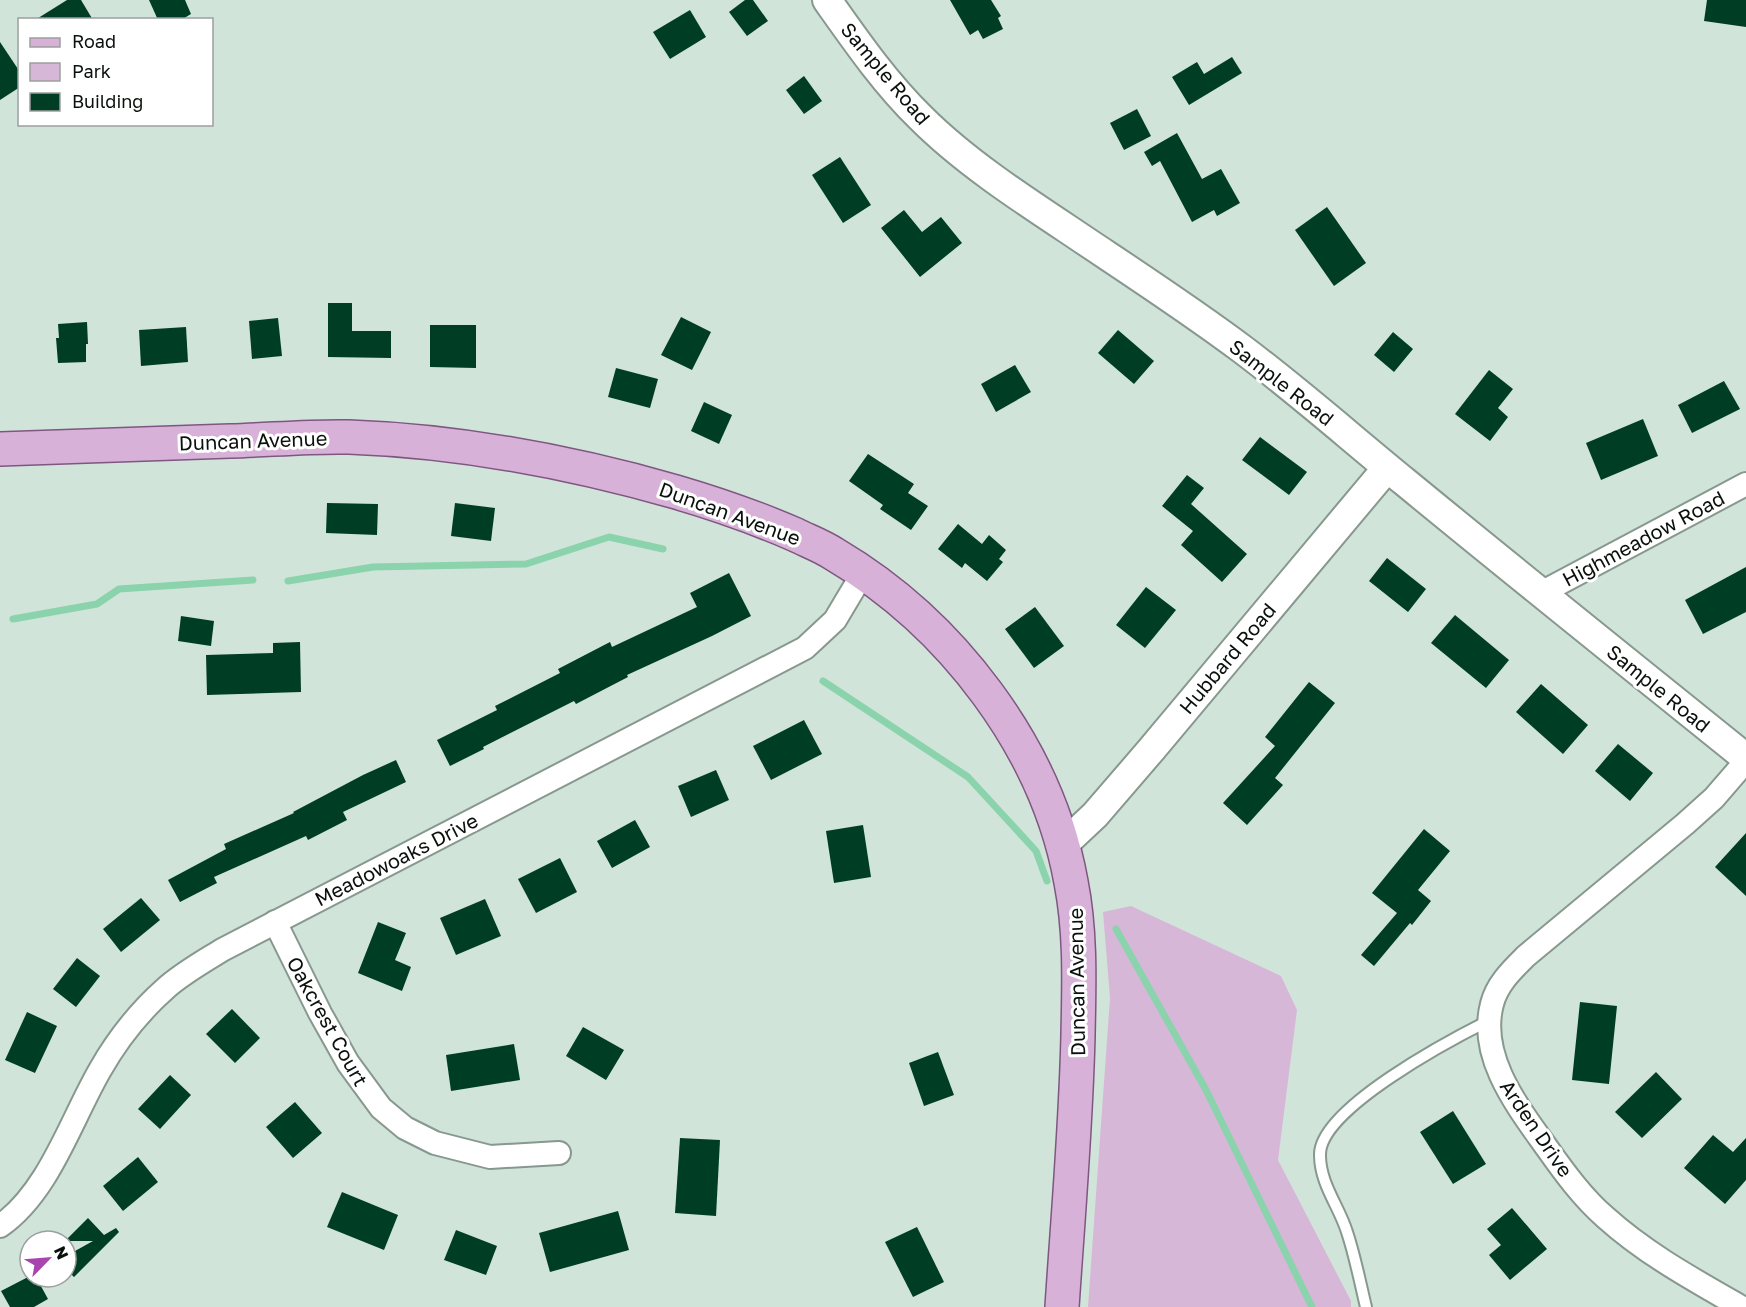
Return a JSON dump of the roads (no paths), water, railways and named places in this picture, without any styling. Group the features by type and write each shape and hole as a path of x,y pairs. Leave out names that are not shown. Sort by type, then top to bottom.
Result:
{"main road":[{"name":"Duncan Avenue","path":"0,449 348,437 479,449 543,460 636,481 765,521 831,552 917,614 983,686 1026,756 1048,801 1063,845 1071,883 1076,918 1079,988 1077,1080 1062,1307"}],"street":[{"name":"Sample Road","path":"827,0 893,87 921,118 954,146 1000,183 1164,293 1242,349 1746,760"},
{"name":"Hubbard Road","path":"1063,845 1095,815 1144,758 1387,468"},
{"name":"Highmeadow Road","path":"1541,593 1746,484"},
{"name":"Meadowoaks Drive","path":"0,1226 37,1189 101,1067 120,1039 166,988 222,950 805,648 835,620 863,573"},
{"name":"Arden Drive","path":"1741,1307 1661,1259 1628,1236 1604,1216 1579,1189 1510,1094 1493,1052 1490,1020 1492,1002 1498,988 1520,962 1685,824 1714,798 1746,760"},
{"name":"Oakcrest Court","path":"275,922 348,1063 381,1108 389,1115 405,1128 435,1143 464,1152 490,1157 559,1154"}],"lane":[{"path":"1366,1307 1347,1230 1324,1181 1319,1153 1325,1139 1332,1126 1371,1090 1414,1061 1490,1020"}],"waterway":[{"path":"288,581 373,567 526,564 609,537 663,549"},
{"path":"13,619 97,604 119,589 253,580"},
{"path":"823,681 968,777 1036,851 1047,881"},
{"path":"1116,929 1206,1090 1312,1307"}]}
